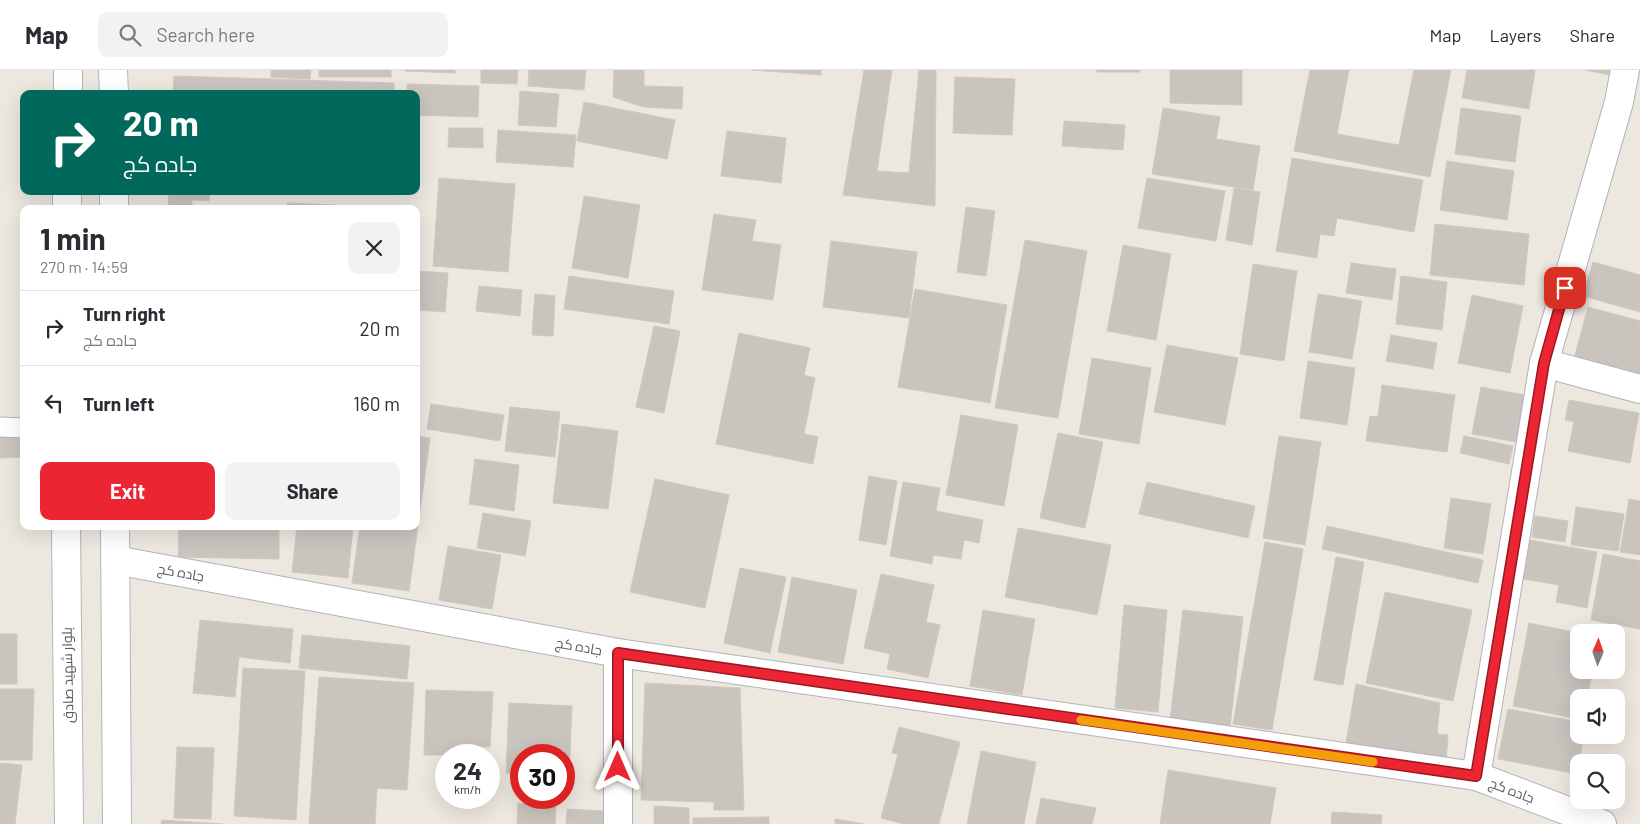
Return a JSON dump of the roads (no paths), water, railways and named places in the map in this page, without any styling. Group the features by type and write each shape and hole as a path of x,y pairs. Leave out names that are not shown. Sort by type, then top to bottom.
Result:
{"street":[{"path":"68,70 68,90"},
{"path":"113,70 114,90"},
{"path":"1476,776 1544,363 1619,102 1625,70"},
{"path":"1544,363 1640,389"},
{"name":"بلوار شهید صادق","path":"66,530 69,824"},
{"path":"115,530 117,824"},
{"name":"جاده کج","path":"116,560 618,653 1476,776 1602,824"},
{"path":"618,653 618,824"}],"lane":[{"path":"0,427 20,428"}]}
